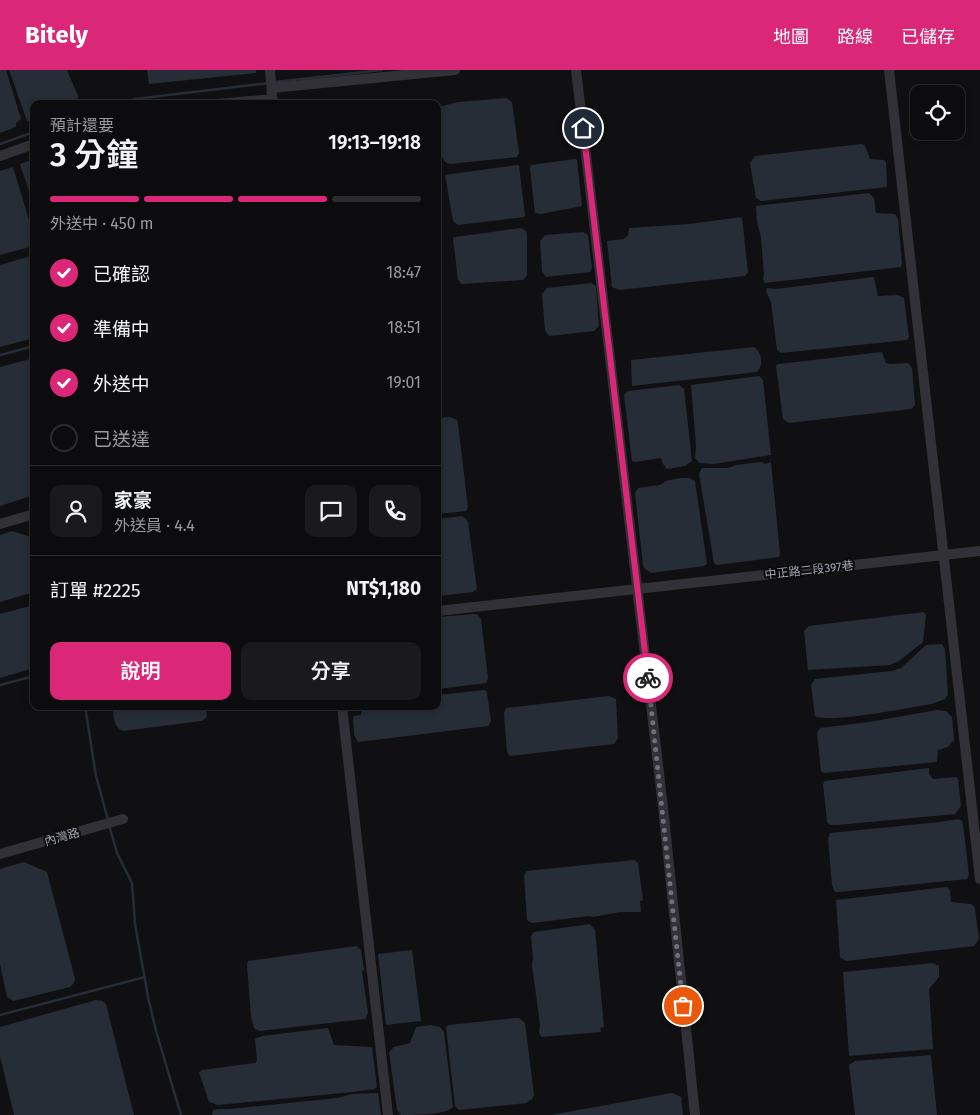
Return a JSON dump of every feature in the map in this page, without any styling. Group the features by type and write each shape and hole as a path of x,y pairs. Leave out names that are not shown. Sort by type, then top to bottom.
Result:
{"street":[{"path":"270,70 272,97"},
{"path":"249,100 455,70"},
{"path":"576,70 663,807 695,1115"},
{"path":"889,70 980,879"},
{"path":"0,156 30,145"},
{"path":"0,524 30,515"},
{"name":"中正路二段397巷","path":"441,612 980,551"},
{"path":"342,710 388,1115"},
{"name":"內灣路","path":"0,854 123,819"}],"shaded area":[{"path":"0,70 6,70 21,119 16,123 16,127 0,133"},
{"path":"9,70 67,70 78,96 77,100 30,100 30,121 27,121"},
{"path":"147,70 256,70 256,73 149,84"},
{"path":"507,98 512,102 519,153 517,157 450,164 445,162 442,157 441,145 441,106 458,102"},
{"path":"862,144 865,146 870,159 884,160 886,162 887,187 761,201 756,198 750,163 755,156"},
{"path":"30,160 30,194 20,164"},
{"path":"577,160 582,206 541,214 535,213 531,165"},
{"path":"519,166 524,217 458,225 453,221 445,175"},
{"path":"13,167 30,223 30,247 0,255 0,171"},
{"path":"869,193 874,198 876,213 895,214 898,219 901,267 765,283 763,279 761,237 757,222 756,206"},
{"path":"742,217 748,272 745,276 619,290 612,287 607,241 624,239 628,235 629,228 689,224"},
{"path":"521,228 527,234 527,275 523,280 462,284 458,280 453,238"},
{"path":"583,232 588,235 592,268 590,272 546,277 542,271 540,241 545,235"},
{"path":"30,256 30,339 0,347 0,265"},
{"path":"874,277 878,296 898,295 904,298 909,337 907,340 781,353 777,350 771,302 766,291 767,288 776,289"},
{"path":"591,283 596,286 599,326 594,331 549,336 545,330 542,294 547,288"},
{"path":"754,347 759,352 761,359 761,366 757,372 632,386 631,360"},
{"path":"882,352 886,363 908,363 912,368 915,405 911,409 789,423 783,419 776,366 778,364"},
{"path":"30,359 30,496 0,506 0,367"},
{"path":"759,376 763,380 771,455 714,464 699,463 695,458 696,446 691,385"},
{"path":"679,385 684,389 692,461 685,466 667,469 661,458 632,461 624,395 628,391"},
{"path":"450,417 457,420 468,508 466,511 441,514 441,418"},
{"path":"761,462 766,464 771,462 779,557 717,565 714,563 699,474 702,468 728,468 736,465"},
{"path":"689,478 695,481 707,564 651,573 643,565 635,493 638,488 660,485 666,481"},
{"path":"462,516 468,522 477,589 473,592 441,596 441,519"},
{"path":"12,531 30,537 30,593 0,602 0,535"},
{"path":"30,606 30,669 0,678 0,614"},
{"path":"924,612 926,615 923,642 899,661 890,665 808,670 804,631 809,626"},
{"path":"477,614 481,619 488,678 486,683 441,689 441,617"},
{"path":"942,644 945,649 948,695 945,699 932,704 853,717 823,718 815,716 811,685 815,679 892,671 901,668 926,645"},
{"path":"485,690 491,721 488,726 358,742 354,735 353,716 361,715 362,710 441,710 441,695"},
{"path":"609,696 616,699 618,738 614,744 510,756 507,752 504,713 506,708"},
{"path":"113,710 206,710 207,717 202,721 123,731 117,727"},
{"path":"937,710 946,711 952,717 954,740 948,747 938,750 937,762 824,773 821,771 817,733 820,728 869,722"},
{"path":"929,768 929,774 933,779 956,777 958,779 961,806 955,814 838,825 830,825 827,822 823,784 825,781"},
{"path":"958,819 963,824 969,875 967,879 835,892 832,885 828,839 830,833"},
{"path":"634,860 638,863 643,900 640,901 640,912 620,912 593,917 532,923 527,920 524,876 526,871"},
{"path":"24,862 47,872 75,979 70,987 13,1001 7,997 0,964 0,869"},
{"path":"947,887 950,890 951,902 974,906 979,939 974,946 846,961 840,957 836,900"},
{"path":"590,924 595,930 604,1027 600,1028 601,1032 542,1037 539,1033 540,1025 532,965 531,936 534,932"},
{"path":"356,946 361,950 364,970 362,971 368,1013 365,1019 259,1031 254,1028 251,1017 248,961"},
{"path":"412,950 421,1021 386,1025 378,954"},
{"path":"933,963 939,966 939,977 929,989 933,1049 849,1056 843,972"},
{"path":"96,1000 106,1004 134,1115 14,1115 0,1056 0,1027"},
{"path":"519,1018 525,1023 534,1095 532,1099 526,1103 459,1110 455,1106 446,1027 449,1025"},
{"path":"431,1025 440,1027 444,1032 453,1107 444,1112 401,1115 397,1110 389,1052 394,1047 410,1043 416,1027"},
{"path":"328,1028 334,1045 372,1047 377,1087 353,1092 218,1105 209,1102 199,1072 202,1070 255,1063 257,1061 255,1039 262,1036"},
{"path":"931,1055 937,1115 855,1115 849,1065 855,1061"},
{"path":"378,1093 381,1115 212,1115 213,1110 217,1109 337,1098 352,1094"},
{"path":"672,1093 681,1097 683,1115 551,1115"}],"waterway":[{"path":"275,82 382,70"},
{"path":"132,100 269,83"},
{"path":"0,144 30,133"},
{"path":"0,355 30,347"},
{"path":"0,685 30,677"},
{"path":"86,710 96,776 108,820"},
{"path":"109,825 117,853 132,883 135,924 148,997 181,1115"},
{"path":"0,1015 145,977"}],"way so far":[{"path":"648,678 683,1006"}],"route":[{"path":"583,128 648,678"}]}
